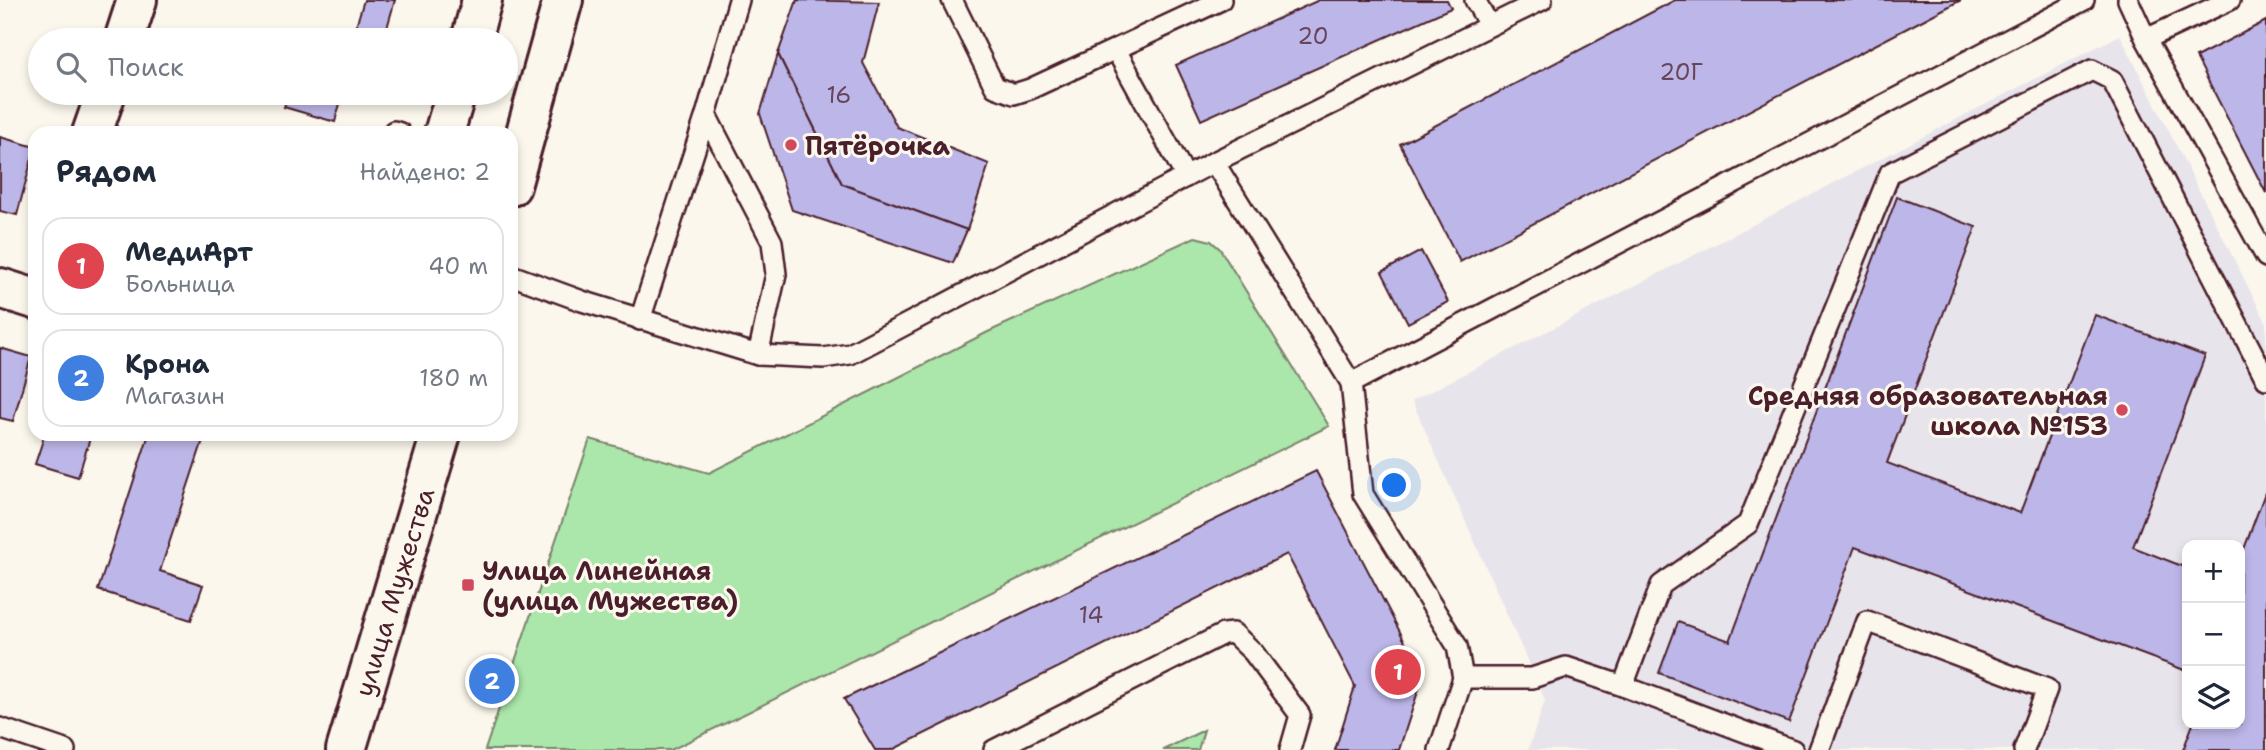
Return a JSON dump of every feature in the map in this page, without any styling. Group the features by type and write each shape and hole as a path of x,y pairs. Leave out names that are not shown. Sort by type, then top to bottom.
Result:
{"main road":[{"path":"128,28 137,0"},
{"path":"474,28 482,0"},
{"path":"518,161 563,0"},
{"path":"94,126 102,105"},
{"path":"446,126 452,105"},
{"path":"0,288 28,297"},
{"name":"улица Мужества","path":"346,750 439,441"}],"lane":[{"path":"640,320 706,115 739,0"},
{"path":"952,0 995,87 1014,93 1116,50 1221,0"},
{"path":"1475,0 1489,25"},
{"path":"518,277 640,320 758,355 823,358 850,354 1214,162 1379,83 1542,0"},
{"path":"1351,383 2084,0"},
{"path":"2128,0 2146,39 2266,257"},
{"path":"2146,39 2230,0"},
{"path":"1116,50 1185,177"},
{"path":"1623,686 1661,585 1748,524 1890,173 2092,70 2112,80 2266,379"},
{"path":"706,115 772,242 776,274 758,355"},
{"path":"1214,162 1351,383 1363,494 1457,646 1463,678 1439,750"},
{"path":"1819,750 1867,621 2047,689 2024,750"},
{"path":"994,750 1223,634 1233,633 1253,652 1300,715 1290,750"},
{"path":"1463,678 1532,678 1566,667 1793,750"},
{"path":"0,728 65,750"}],"shaded area":[{"path":"2120,35 2266,322 2266,750 1528,750 1545,700 1412,401"}],"green space":[{"path":"1195,237 1211,241 1220,249 1329,426 671,750 485,750 590,439 709,473 988,332"},
{"path":"1204,730 1198,750 1163,750"}],"building":[{"path":"364,0 395,0 387,28 356,26"},
{"path":"797,0 879,2 863,63 897,127 989,164 967,230 842,184 778,54"},
{"path":"1319,0 1447,0 1451,8 1201,120 1176,65"},
{"path":"1675,0 1961,0 1460,262 1400,144"},
{"path":"2266,21 2266,193 2196,57"},
{"path":"778,54 842,184 967,230 953,263 792,210 760,114"},
{"path":"285,105 340,105 335,122 284,107"},
{"path":"0,137 28,145 28,173 17,215 0,211"},
{"name":"Средняя образовательная школа №153","path":"1897,197 1976,227 1887,463 2020,513 2095,315 2205,356 2133,547 2182,566 2182,669 1855,547 1789,722 1659,673 1678,622 1730,641"},
{"path":"1421,251 1448,302 1408,323 1382,272"},
{"path":"0,348 28,356 28,368 13,421 0,418"},
{"path":"43,441 89,441 78,477 35,464"},
{"path":"147,441 203,441 160,571 203,585 191,620 98,590"},
{"path":"1316,471 1423,676 1399,750 1335,750 1355,686 1287,554 892,750 875,750 844,699"},
{"path":"2266,490 2266,750 2183,750 2191,729 2245,729 2245,547"},
{"path":"490,658 506,664 493,703 477,697"}],"place":[{"name":"Пятёрочка","path":"791,145"},
{"name":"Средняя образовательная школа №153","path":"2122,410"},
{"name":"Улица Линейная (улица Мужества)","path":"468,585"},
{"name":"МедиАрт","path":"1398,672"},
{"name":"Крона","path":"492,681"}]}
